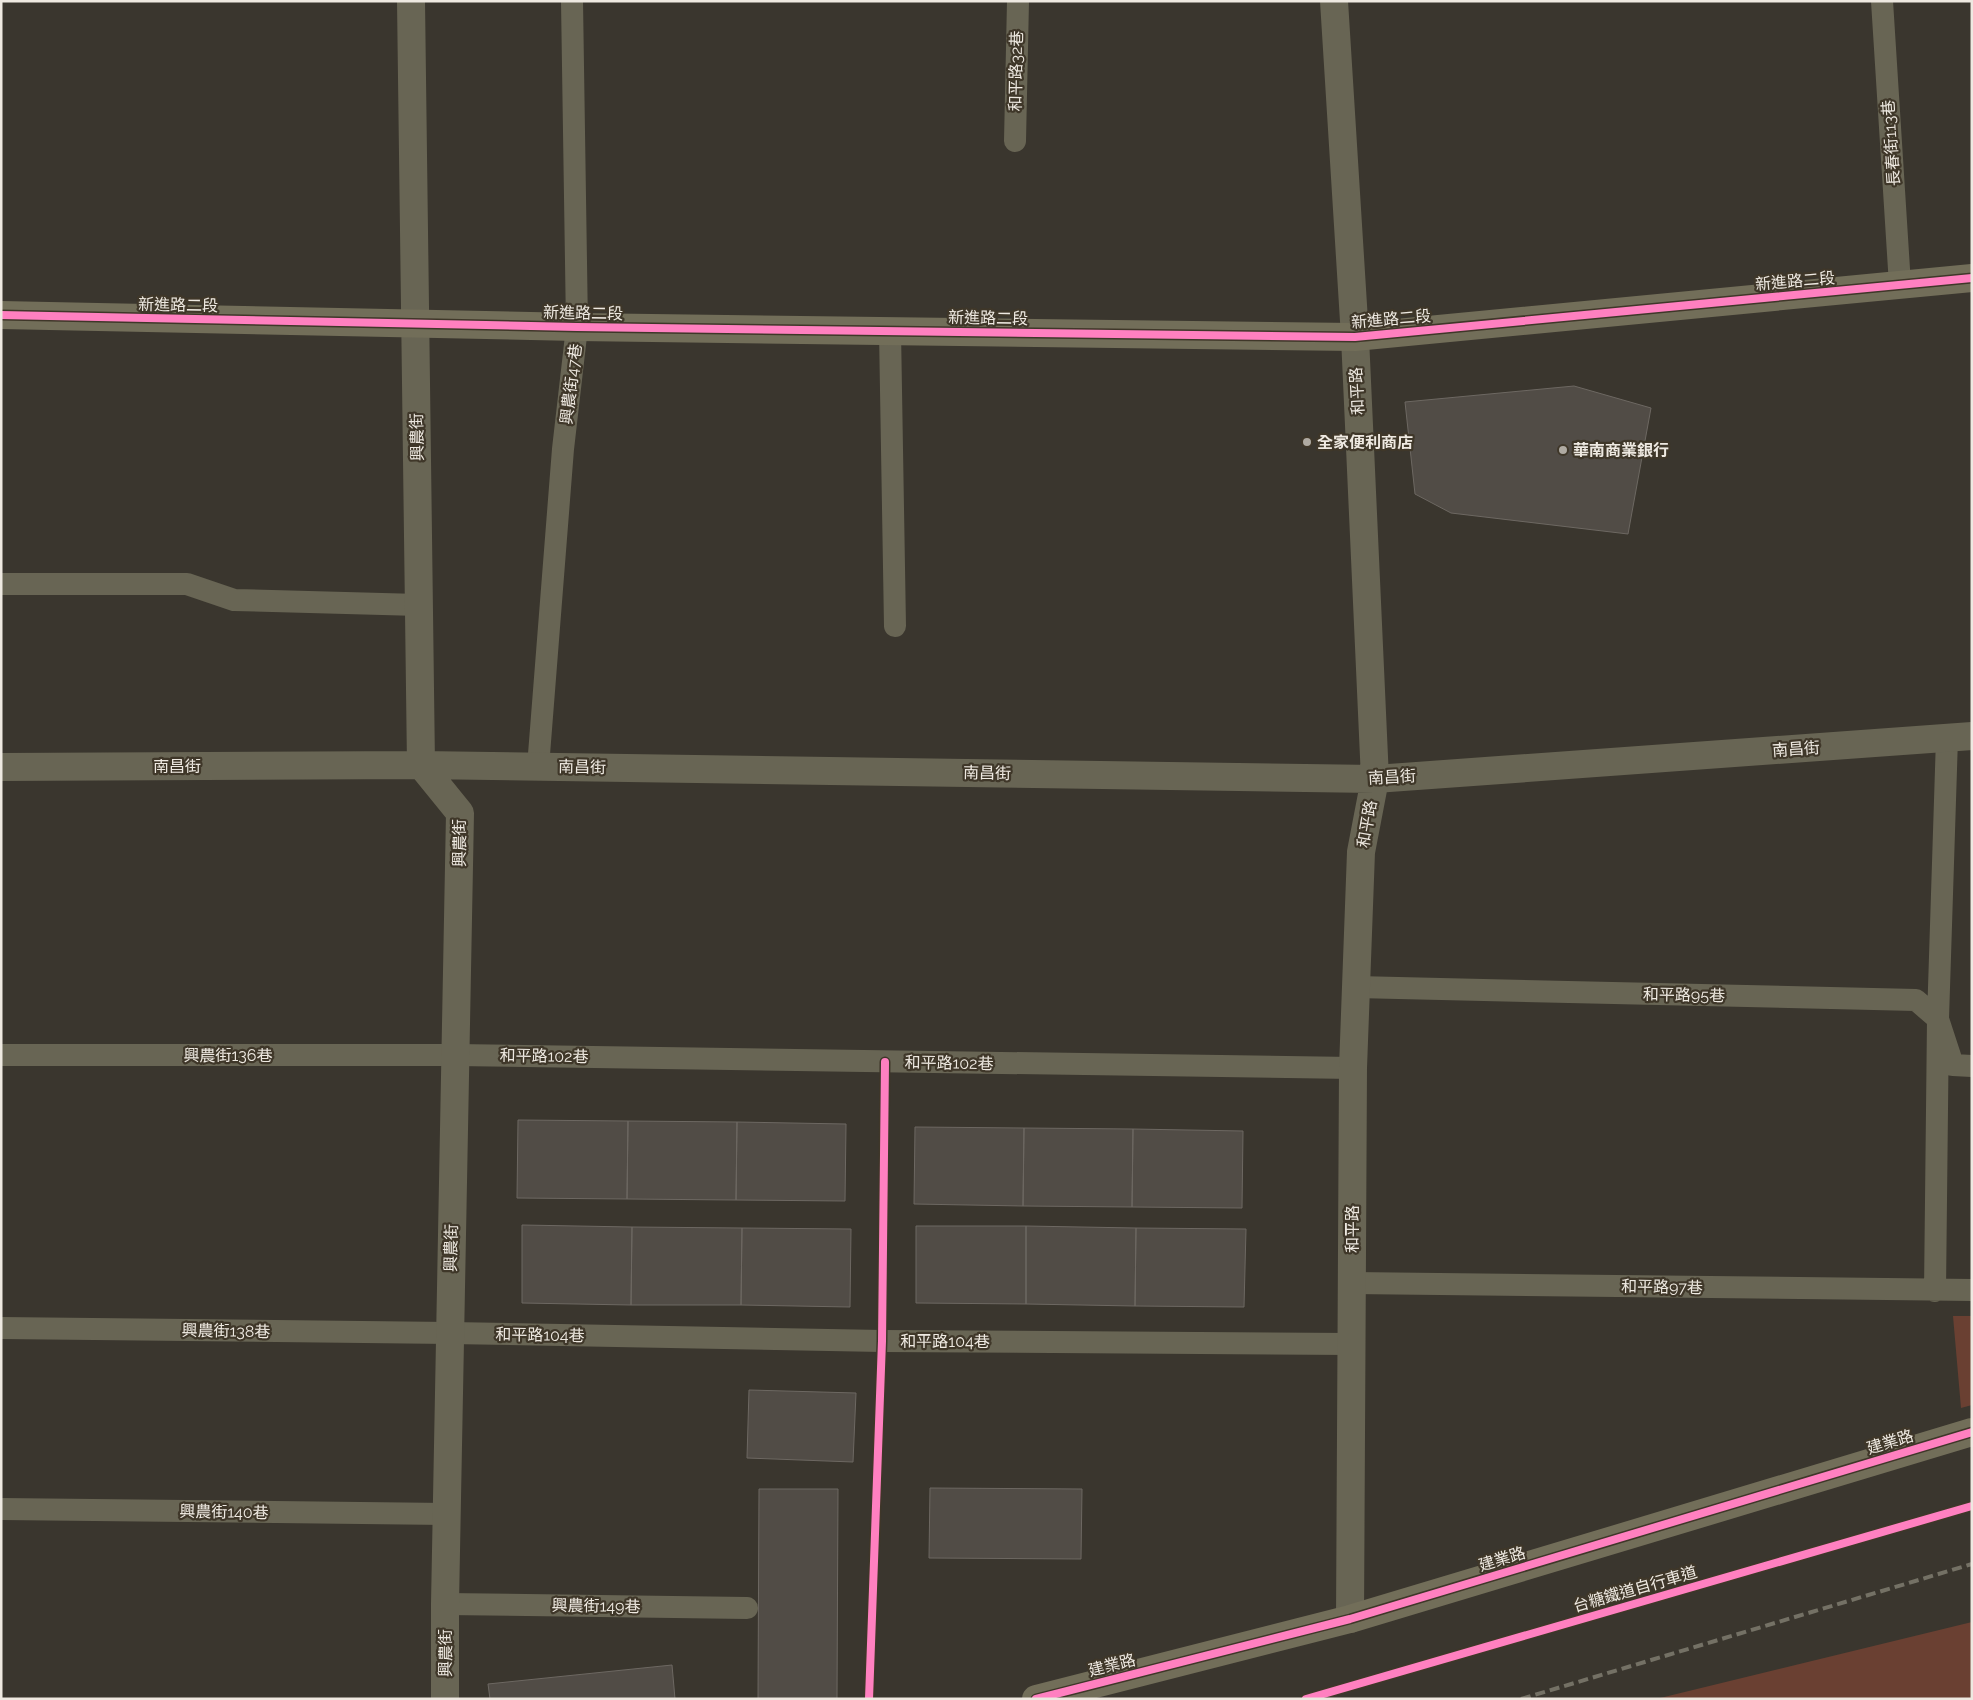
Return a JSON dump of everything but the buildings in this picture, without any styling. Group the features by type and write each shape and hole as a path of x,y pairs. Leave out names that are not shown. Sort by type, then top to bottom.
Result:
{"street":[{"name":"興農街","path":"411,1 421,765 460,813 445,1604 445,1699"},
{"name":"和平路","path":"1334,1 1354,336 1375,779 1361,852 1353,1068 1350,1619"},
{"name":"新進路二段","path":"1,315 577,327 1354,336 1972,278"},
{"name":"南昌街","path":"1,767 421,765 1375,779 1959,737"},
{"name":"建業路","path":"1036,1699 1350,1619 1972,1432"}],"lane":[{"name":"興農街47巷","path":"538,767 563,449 577,327 572,1"},
{"name":"和平路32巷","path":"1015,141 1018,1"},
{"name":"長春街113巷","path":"1882,1 1900,285"},
{"path":"890,330 895,626"},
{"path":"1,584 187,584 234,600 419,605"},
{"path":"1935,1291 1938,1019 1959,737"},
{"name":"和平路95巷","path":"1356,987 1916,1000 1938,1019"},
{"path":"1938,1019 1954,1065 1972,1066"},
{"name":"興農街136巷","path":"1,1055 455,1055"},
{"name":"和平路102巷","path":"455,1055 1353,1068"},
{"name":"和平路97巷","path":"1352,1283 1972,1290"},
{"name":"興農街138巷","path":"1,1328 450,1333"},
{"name":"和平路104巷","path":"450,1333 892,1341 1351,1344"},
{"name":"興農街140巷","path":"1,1509 447,1514"},
{"name":"興農街149巷","path":"445,1604 747,1608"}],"shaded area":[{"path":"1953,1316 1972,1316 1972,1405 1961,1408"},
{"path":"1972,1622 1972,1699 1656,1699"}],"railway":[{"path":"1521,1699 1972,1564"}],"cycle path":[{"path":"1,315 577,327 1355,337 1972,278"},
{"path":"869,1699 882,1341 885,1062"},
{"path":"1036,1699 1350,1619 1972,1432"},
{"name":"台糖鐵道自行車道","path":"1306,1699 1972,1506"}],"place":[{"name":"全家便利商店","path":"1307,442"},
{"name":"華南商業銀行","path":"1563,450"}]}
